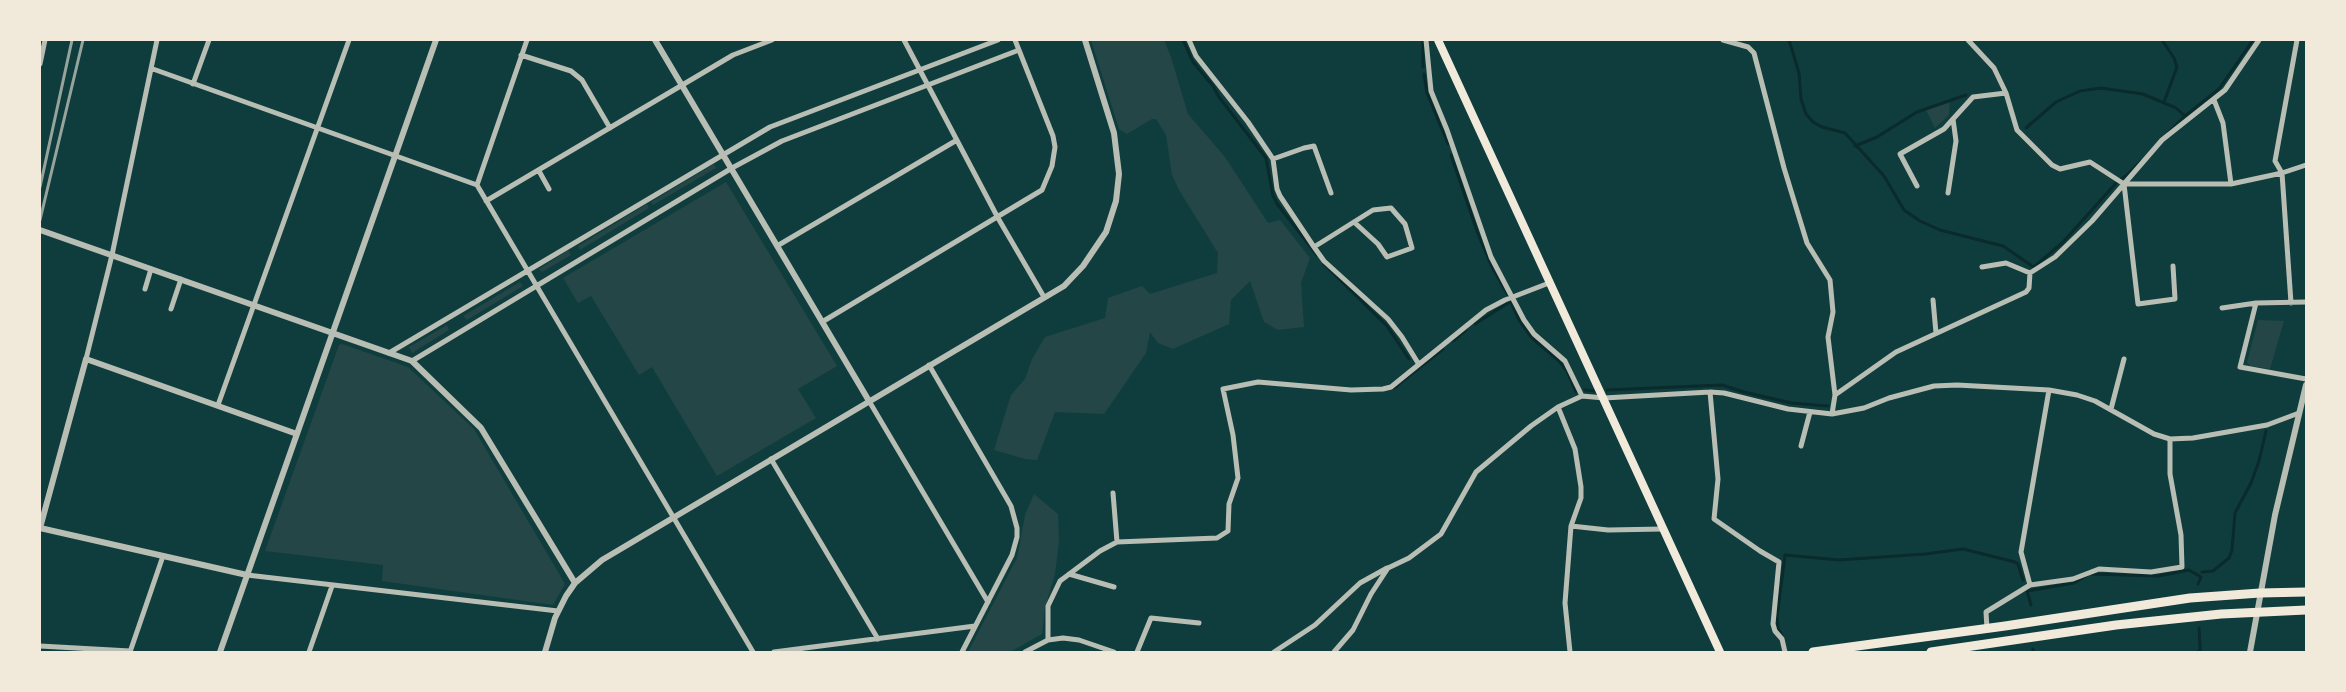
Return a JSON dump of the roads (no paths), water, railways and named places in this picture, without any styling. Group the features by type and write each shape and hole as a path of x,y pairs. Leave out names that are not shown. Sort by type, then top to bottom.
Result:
{"highway":[{"path":"1813,652 1987,629 2190,598 2306,592"},
{"path":"1930,652 2116,625 2257,611 2306,610"}],"main road":[{"path":"1438,40 1720,652"}],"street":[{"path":"40,64 46,40"},
{"path":"157,40 112,255 40,528 247,575 558,611"},
{"path":"193,84 209,40"},
{"path":"218,405 348,40"},
{"path":"220,652 436,40"},
{"path":"477,185 527,40"},
{"path":"655,40 988,602"},
{"path":"486,201 733,55 772,40"},
{"path":"904,40 998,218 1044,298"},
{"path":"389,352 723,153 770,127 998,40"},
{"path":"822,322 1042,190 1052,166 1055,147 1053,136 1015,40"},
{"path":"545,652 558,611 575,583 602,560 673,516 1064,286 1102,242 1114,212 1118,188 1119,161 1114,133 1085,40"},
{"path":"1189,40 1196,56 1248,122 1273,159 1277,189 1280,196 1314,247 1324,261 1388,319 1418,363"},
{"path":"1426,40 1431,91 1447,130 1491,257 1534,334 1565,361 1582,396"},
{"path":"1723,40 1748,47 1754,53 1784,168 1808,243 1830,280 1833,312 1828,337 1835,395 1832,414"},
{"path":"1968,40 1994,68 2006,93 2017,130 2052,165 2060,169 2090,162 2123,184 2230,184 2282,173 2306,165"},
{"path":"2030,273 2055,257 2092,221 2162,140 2225,90 2259,40"},
{"path":"2291,303 2282,173 2276,161 2297,40"},
{"path":"412,361 732,168 782,141 1019,50"},
{"path":"522,55 571,71 582,80 610,128"},
{"path":"152,69 477,185 753,652"},
{"path":"1916,186 1900,154 1944,128 1973,97 2006,93"},
{"path":"2214,100 2223,123 2230,184"},
{"path":"1948,193 1956,141 1953,119"},
{"path":"777,246 957,140"},
{"path":"1273,159 1314,146 1331,192"},
{"path":"539,171 549,189"},
{"path":"2123,184 2138,304 2175,299 2173,266"},
{"path":"1314,247 1373,210 1392,208 1404,224 1412,248 1387,257 1378,244 1354,222"},
{"path":"40,230 412,361 481,428 575,583"},
{"path":"1982,267 2006,263 2030,273"},
{"path":"145,290 151,269"},
{"path":"1835,395 1896,352 1988,308 2020,295 2029,288 2030,273"},
{"path":"171,309 181,279"},
{"path":"1048,640 1050,598 1060,581 1116,542 1217,538 1228,531 1229,504 1238,478 1233,435 1223,389 1258,382 1351,390 1390,387 1486,310 1550,283"},
{"path":"1933,300 1936,332"},
{"path":"2222,308 2256,304 2306,302"},
{"path":"2256,304 2240,368 2306,378"},
{"path":"86,359 297,434"},
{"path":"2111,409 2124,359"},
{"path":"929,365 1015,517 1016,546 962,652"},
{"path":"1274,652 1315,625 1360,582 1409,558 1441,534 1476,472 1531,426 1558,407 1582,396 1604,398 1710,392 1810,412 1832,414 1864,408 1889,398 1934,386 1957,385 2049,390 2077,395 2111,409 2154,434 2170,439 2267,425 2302,412"},
{"path":"2250,652 2260,593 2302,412 2306,385"},
{"path":"2030,585 2021,552 2049,390"},
{"path":"1710,392 1718,479 1714,519 1760,551 1780,562 1773,618 1775,631 1782,639 1785,652"},
{"path":"1558,407 1575,449 1581,486 1581,498 1570,526 1565,603 1570,652"},
{"path":"1801,446 1810,412"},
{"path":"1987,629 1986,612 2030,585 2073,579 2100,569 2150,572 2182,567 2181,535 2170,474 2168,451 2170,439"},
{"path":"771,459 878,639"},
{"path":"1113,494 1116,542"},
{"path":"1570,526 1608,530 1663,529"},
{"path":"40,646 130,651 164,556"},
{"path":"1334,652 1353,630 1371,594 1388,568"},
{"path":"1069,574 1114,587"},
{"path":"309,652 332,586"},
{"path":"1137,652 1150,618 1199,623"},
{"path":"774,652 976,626"},
{"path":"1025,652 1048,640 1063,638 1079,640 1114,652"}],"waterway":[{"path":"1183,40 1193,62 1266,158 1273,196 1317,255"},
{"path":"1423,40 1423,67"},
{"path":"1789,40 1799,73 1801,99 1806,114 1813,122 1822,127 1845,133 1884,176 1904,210 1920,221 1940,230 2003,246 2034,267 2063,242 2117,182 2141,161"},
{"path":"2162,40 2174,58 2177,67 2164,102"},
{"path":"2168,133 2185,116 2219,89 2253,40"},
{"path":"1424,74 1427,93 1448,144"},
{"path":"2026,128 2056,102 2080,91 2101,88 2143,94 2176,108 2185,116"},
{"path":"1855,146 1877,137 1917,112 1966,95"},
{"path":"1451,155 1478,234 1492,267 1508,295"},
{"path":"1324,264 1387,326 1409,359"},
{"path":"1510,300 1519,320 1532,338 1559,361 1567,371 1576,392"},
{"path":"1475,324 1511,301"},
{"path":"1453,341 1466,330"},
{"path":"1394,388 1443,349"},
{"path":"1607,390 1722,385 1791,403 1828,406"},
{"path":"1585,390 1595,391"},
{"path":"2202,572 2213,571 2229,558 2232,550 2235,513 2251,483 2259,461 2266,431"},
{"path":"1782,636 1778,628 1777,617 1785,555 1839,560 1925,554 1963,549 2015,562 2018,564 2023,580"},
{"path":"2092,574 2158,576 2189,570 2201,577 2198,584"},
{"path":"2027,591 2074,583 2086,576"},
{"path":"2027,591 2031,605"},
{"path":"2197,652 2200,651 2199,628"}],"railway":[{"path":"40,187 72,40"},
{"path":"40,220 83,40"}]}
